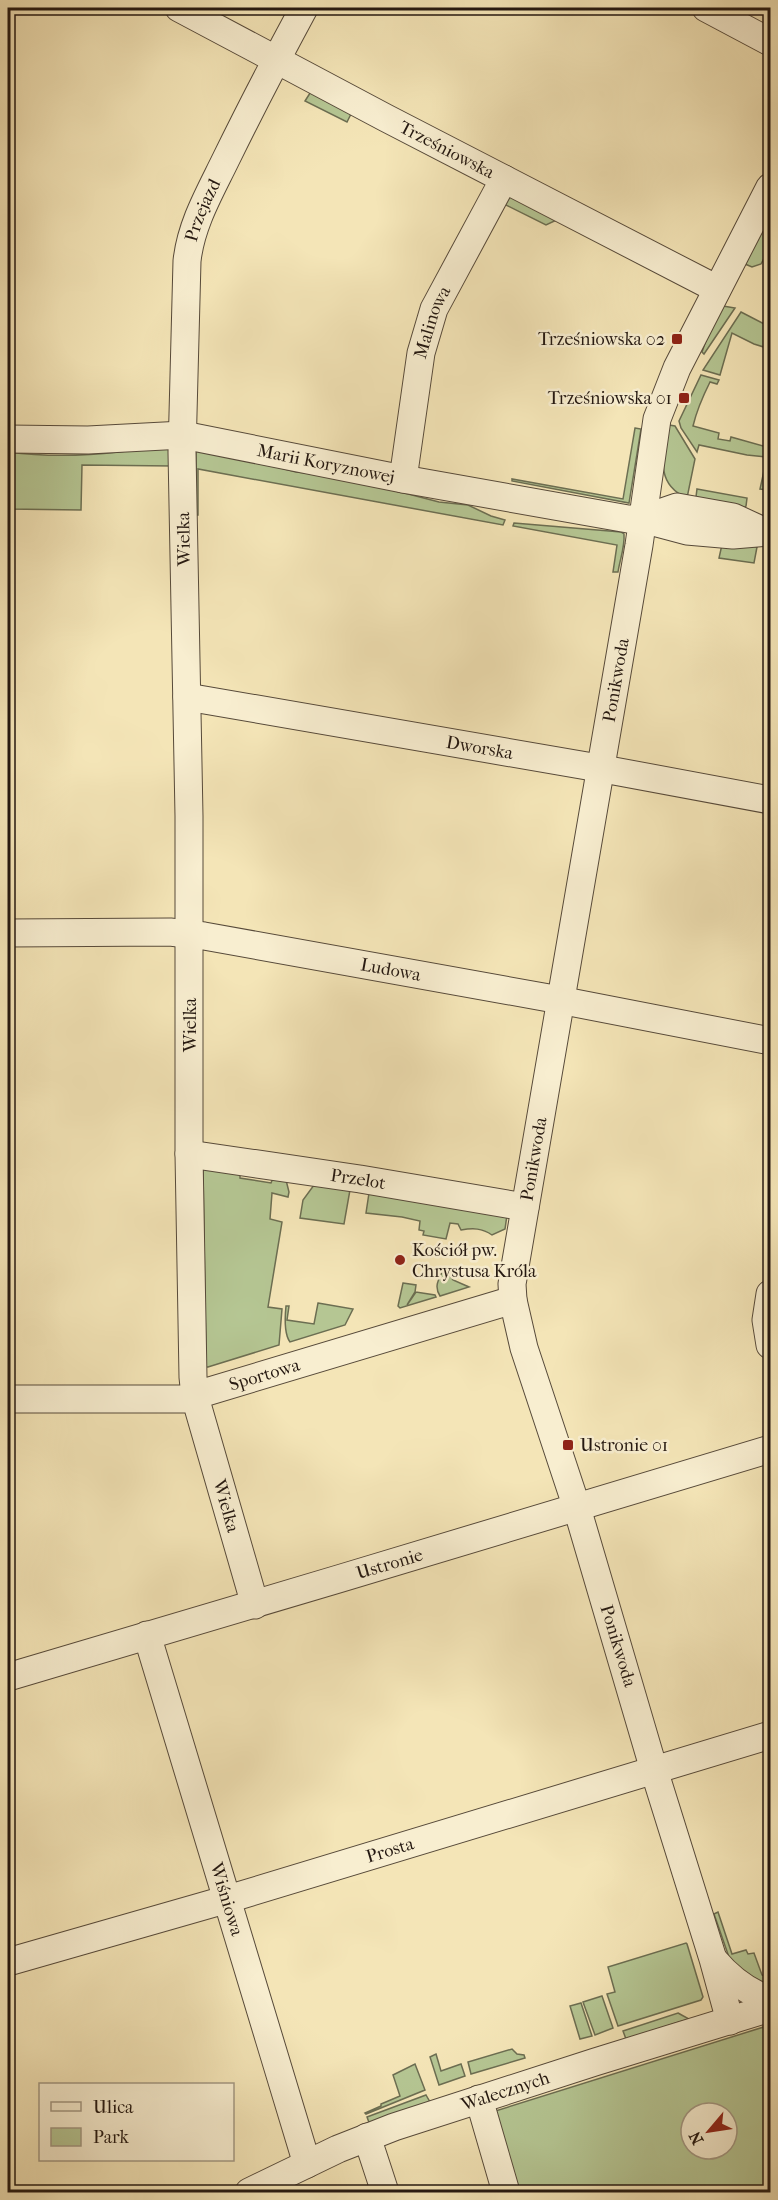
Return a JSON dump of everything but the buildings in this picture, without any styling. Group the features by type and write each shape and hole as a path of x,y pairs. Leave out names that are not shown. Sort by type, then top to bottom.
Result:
{"street":[{"name":"Trześniowska","path":"179,8 717,289"},
{"name":"Przejazd","path":"183,435 187,261 191,236 210,191 304,8"},
{"path":"706,8 771,42"},
{"name":"Malinowa","path":"403,479 421,353 434,309 504,179"},
{"name":"Ponikwoda","path":"730,2021 577,1508 524,1348 513,1300 512,1284 657,419 677,368 771,187"},
{"name":"Marii Koryznowej","path":"8,439 88,440 183,435 403,479 628,519 642,519 677,507 733,517 767,532"},
{"name":"Wielka","path":"183,435 189,934 189,1154 195,1397 255,1605"},
{"name":"Dworska","path":"187,697 600,768 771,800"},
{"name":"Ludowa","path":"8,933 170,932 189,934 560,1000 771,1041"},
{"name":"Przelot","path":"189,1154 360,1179 525,1207"},
{"path":"771,1294 766,1320 771,1345"},
{"name":"Sportowa","path":"8,1399 168,1401 195,1397 513,1300"},
{"name":"Ustronie","path":"8,1677 771,1449"},
{"name":"Wiśniowa","path":"147,1635 307,2164"},
{"name":"Prosta","path":"8,1962 228,1899 771,1735"},
{"path":"713,1959 736,1983 755,1995 771,2000"},
{"name":"Walecznych","path":"249,2193 367,2137 479,2099 771,2008"},
{"path":"479,2099 506,2193"},
{"path":"367,2137 385,2193"}],"green space":[{"path":"312,90 354,108 347,122 305,101"},
{"path":"507,195 563,217 546,225 504,204"},
{"path":"770,214 770,247 761,264 752,267 745,264"},
{"path":"723,306 735,308 704,354 702,352 716,311"},
{"path":"741,312 770,327 770,349 732,333 720,375 703,370"},
{"path":"701,375 719,380 717,384 710,382 693,426 719,433 718,439 730,441 731,437 770,448 770,490 760,489 767,457 699,445 697,452 681,428 679,421"},
{"path":"669,425 675,426 695,459 687,498 676,492 665,476 663,466"},
{"path":"635,428 641,429 629,503 512,481 512,479 623,499"},
{"path":"177,442 173,466 82,465 81,510 8,509 8,452 50,455 93,454 136,450"},
{"path":"196,446 296,472 339,476 439,502 468,505 505,520 503,525 198,469 198,515 196,515"},
{"path":"697,489 747,498 746,506 742,509 696,497"},
{"path":"514,523 621,532 624,534 624,544 618,572 613,572 617,545 513,526"},
{"path":"723,540 757,547 754,563 719,558"},
{"path":"203,1169 240,1173 240,1178 271,1183 273,1178 286,1180 289,1192 288,1197 272,1193 270,1219 282,1222 268,1307 282,1309 279,1345 208,1367 206,1367"},
{"path":"314,1185 350,1190 344,1224 300,1218 303,1200"},
{"path":"369,1193 507,1215 505,1229 492,1235 477,1229 461,1230 458,1224 450,1223 446,1239 423,1235 424,1231 419,1230 420,1221 366,1213"},
{"path":"444,1268 453,1280 469,1287 440,1296 437,1285"},
{"path":"403,1283 416,1285 415,1292 407,1305 416,1292 436,1297 400,1308 398,1306"},
{"path":"318,1303 353,1309 345,1325 290,1342 286,1330 286,1306 289,1306 287,1320 314,1324"},
{"path":"718,1912 732,1954 746,1950 748,1954 754,1953 762,1975 770,1978 770,1988 731,1963 714,1914"},
{"path":"686,1943 703,1997 701,2000 618,2026 607,1994 615,1992 608,1967"},
{"path":"602,1996 613,2028 595,2035 583,2002"},
{"path":"581,2003 592,2036 580,2039 570,2006"},
{"path":"678,2013 689,2019 626,2039 623,2031"},
{"path":"770,2025 770,2192 513,2192 489,2113"},
{"path":"512,2049 517,2054 524,2055 525,2058 471,2074 468,2062"},
{"path":"436,2054 441,2071 461,2064 465,2076 439,2085 430,2057"},
{"path":"415,2064 425,2090 365,2113 400,2096 393,2075"},
{"path":"426,2095 430,2102 371,2128 367,2117"}],"place":[{"name":"Trześniowska 02","path":"677,339"},
{"name":"Trześniowska 01","path":"684,398"},
{"name":"Kościół pw. Chrystusa Króla","path":"400,1260"},
{"name":"Ustronie 01","path":"568,1445"}]}
